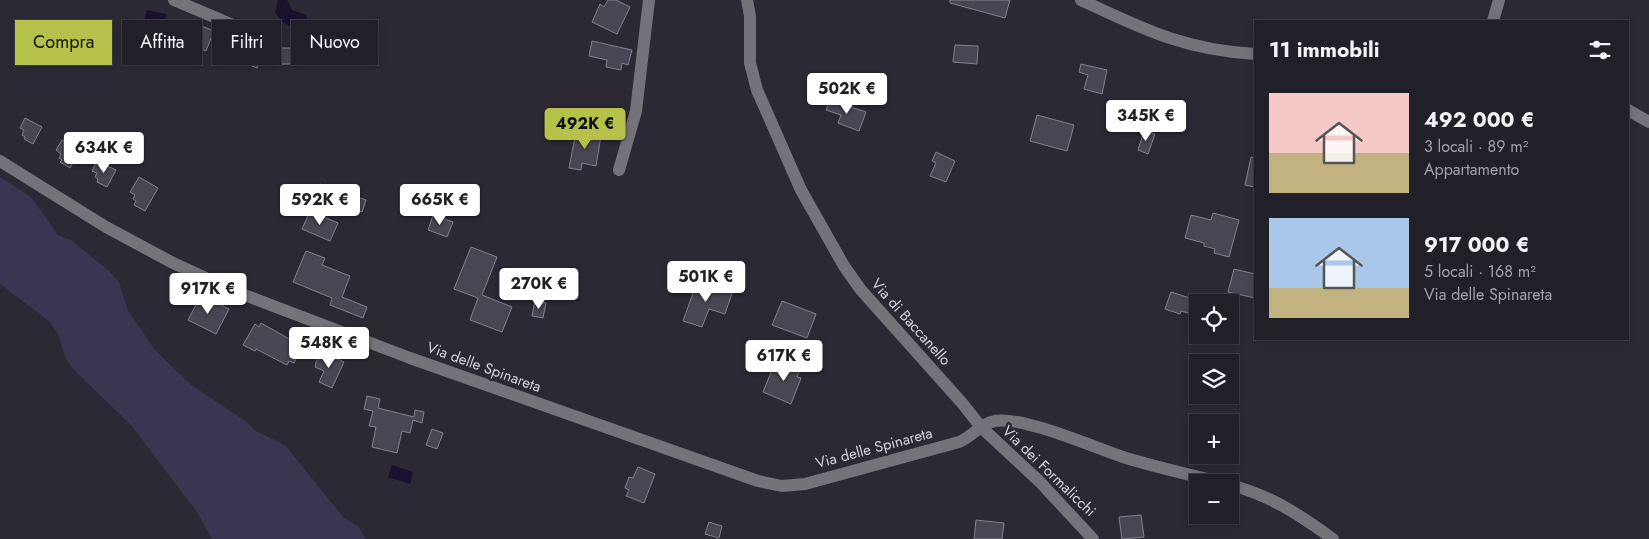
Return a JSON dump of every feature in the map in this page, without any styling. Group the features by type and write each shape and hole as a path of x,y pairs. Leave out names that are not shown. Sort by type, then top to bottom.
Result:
{"street":[{"path":"174,0 221,20"},
{"path":"619,170 636,111 649,0"},
{"name":"Via di Baccanello","path":"747,0 751,27 750,58 753,78 787,160 817,221 855,282 981,427"},
{"path":"1081,0 1175,41 1208,50 1254,54"},
{"path":"1493,20 1499,0"},
{"path":"1629,111 1649,122"},
{"name":"Via delle Spinareta","path":"0,161 106,227 174,263 234,291 410,358 758,481 782,486 805,484 959,442 970,437 981,427"},
{"path":"981,427 996,421 1016,422 1122,457 1189,474"},
{"name":"Via dei Formalicchi","path":"981,427 1039,481 1093,539"},
{"path":"1239,487 1256,492 1280,503 1333,539"}],"shaded area":[{"path":"278,0 287,0 292,10 306,15 308,20 291,20 291,26 281,20 275,12"},
{"path":"147,10 166,14 165,20 144,20"},
{"path":"0,177 31,197 58,235 71,240 108,270 119,282 128,311 155,350 190,384 244,420 256,431 285,445 344,518 358,526 366,539 212,539 197,512 131,425 76,372 66,359 58,334 49,321 0,284"},
{"path":"392,465 413,472 410,484 388,477"}],"building":[{"path":"608,0 616,0 630,7 617,34 592,22 600,4 604,7"},
{"path":"950,0 1010,0 1005,18 950,3"},
{"path":"202,26 212,30 212,36 206,51 202,49"},
{"path":"592,41 632,50 628,65 622,63 621,70 606,67 607,60 589,56"},
{"path":"955,45 978,46 977,64 953,62"},
{"path":"281,48 291,48 291,64 281,64"},
{"path":"1081,64 1107,70 1102,94 1084,89 1088,75 1079,72"},
{"path":"830,100 866,112 859,131 838,123 841,115 826,110"},
{"path":"1037,115 1074,125 1067,151 1030,141"},
{"path":"25,118 42,127 33,144 24,139 25,137 22,135 24,130 20,128"},
{"path":"1144,131 1155,134 1148,154 1138,150"},
{"path":"576,132 601,136 596,166 582,163 581,170 569,168"},
{"path":"62,140 80,150 70,168 60,162 62,160 59,158 61,154 56,150"},
{"path":"936,152 955,161 946,182 930,176 936,163 932,161"},
{"path":"1251,157 1254,158 1254,187 1245,185"},
{"path":"97,161 116,170 107,187 97,182 98,179 95,177 97,173 92,171"},
{"path":"139,177 158,188 145,211 134,205 136,201 133,199 135,195 130,192"},
{"path":"320,184 366,200 362,212 316,195"},
{"path":"310,211 338,223 330,241 302,229"},
{"path":"1213,213 1239,220 1229,257 1214,253 1215,249 1204,246 1204,243 1185,238 1191,215 1211,220"},
{"path":"433,215 453,222 447,237 428,230"},
{"path":"471,247 497,257 482,295 512,307 502,332 470,320 478,298 454,289"},
{"path":"306,251 325,258 322,265 350,276 342,297 367,307 363,318 330,305 332,298 293,282"},
{"path":"1234,269 1254,274 1254,298 1228,292"},
{"path":"697,282 732,293 725,314 709,309 702,327 683,321"},
{"path":"1171,292 1189,298 1188,313 1181,311 1180,314 1165,309"},
{"path":"201,295 229,309 216,334 188,320"},
{"path":"535,301 546,303 543,318 532,316"},
{"path":"782,301 816,314 807,338 772,325"},
{"path":"261,323 291,340 293,335 305,341 294,363 289,361 287,365 256,349 255,351 243,345 255,324 259,327"},
{"path":"321,351 344,362 332,388 319,382 324,371 315,367"},
{"path":"790,360 802,365 797,377 801,378 791,404 763,392 774,365 786,370"},
{"path":"367,396 380,399 378,408 414,417 415,410 424,412 422,423 413,420 410,433 402,431 397,453 372,447 376,427 369,426 373,411 364,409"},
{"path":"432,429 443,433 437,449 426,445"},
{"path":"638,467 655,474 644,503 626,496 629,490 625,488 629,477 633,478"},
{"path":"1141,515 1144,537 1122,539 1119,517"},
{"path":"976,520 1004,523 1002,539 974,539"},
{"path":"709,522 722,526 719,538 705,534"}]}
